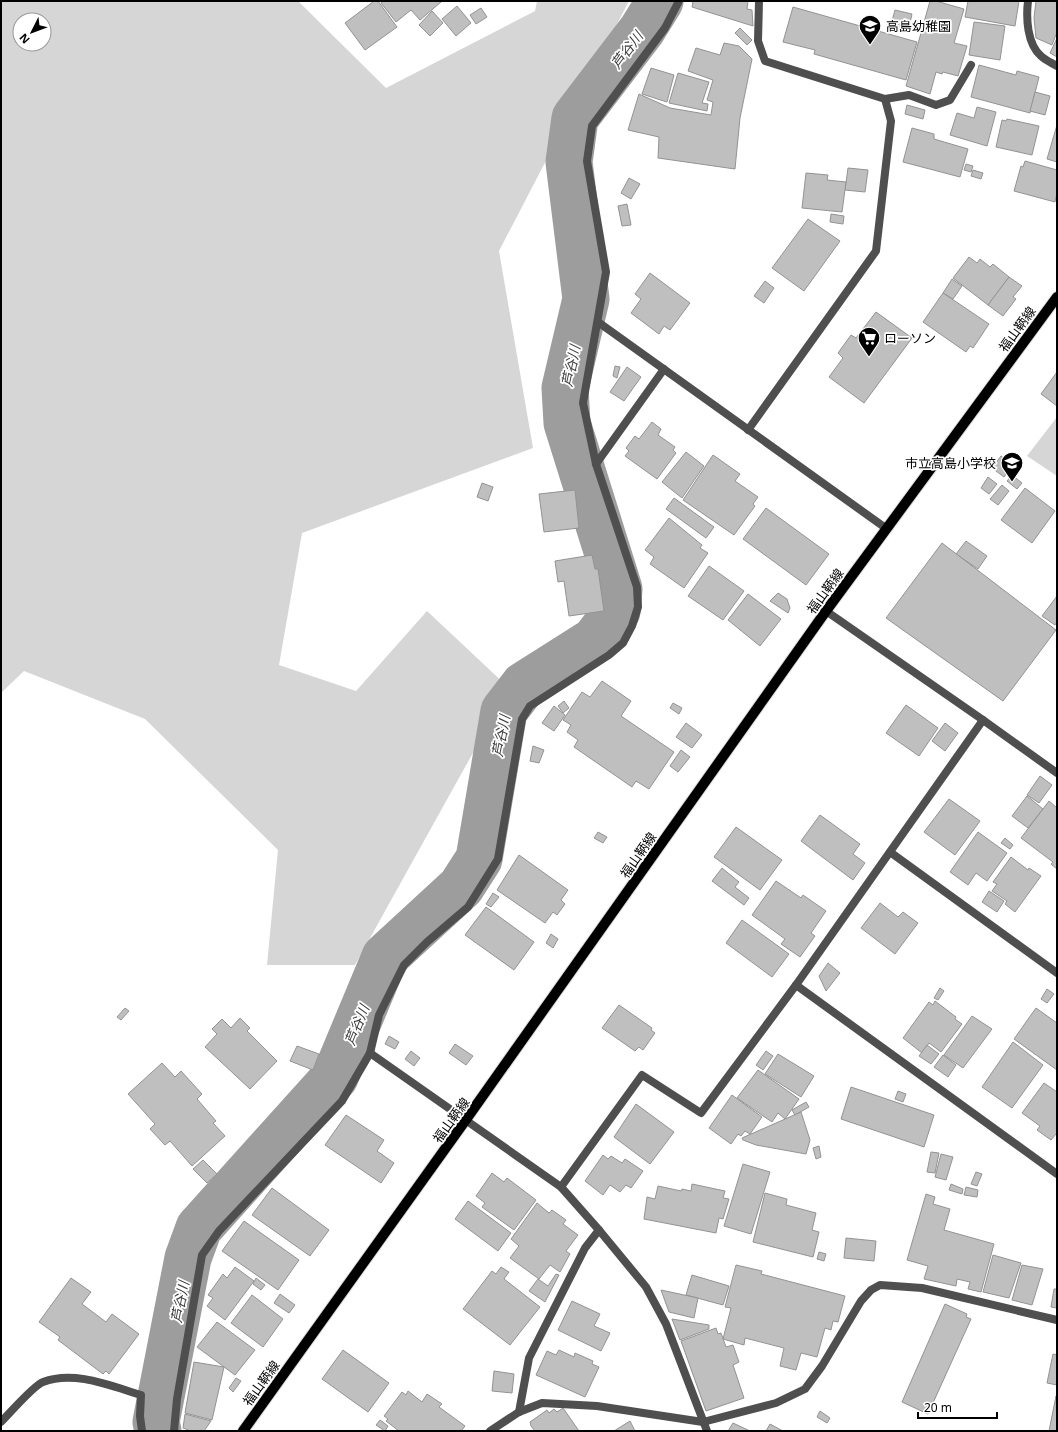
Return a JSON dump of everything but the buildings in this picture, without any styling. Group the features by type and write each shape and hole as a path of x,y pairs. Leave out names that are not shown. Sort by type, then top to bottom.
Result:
{"main road":[{"name":"福山鞆線","path":"243,1431 466,1121 826,611 1057,297"}],"street":[{"path":"174,1431 177,1399 202,1255 219,1231 342,1101 370,1053 379,1015 404,965 427,942 468,907 498,859 522,719 530,706 609,655 623,643 632,626 638,607 637,587 596,464 583,403 606,272 587,161 592,126 665,28 679,1"},
{"path":"759,1 758,41 765,61 886,98 909,95 936,105 950,100 971,66"},
{"path":"1028,1 1027,10 1030,37 1040,56 1057,66"},
{"path":"748,430 876,251 891,121 886,98"},
{"path":"598,322 887,529"},
{"path":"596,464 664,369"},
{"path":"826,611 1057,773"},
{"path":"561,1187 642,1075 701,1113 796,985 983,720"},
{"path":"890,852 1057,973"},
{"path":"796,985 1057,1174"},
{"path":"370,1053 561,1187 646,1287 666,1324 707,1431"},
{"path":"519,1412 529,1358 585,1248 599,1230"},
{"path":"490,1431 519,1412 542,1403 597,1406 703,1422 776,1404 805,1389 822,1366 861,1301 871,1290 880,1285 922,1288 1057,1320"},
{"path":"1,1422 42,1382 65,1378 90,1380 141,1395 140,1416 142,1431"}],"shaded area":[{"path":"1,1 298,1 386,88 535,11 537,1 629,1 499,251 533,448 302,533 279,665 356,691 427,611 509,688 355,965 267,965 278,850 145,719 24,671 1,693"},
{"path":"1057,417 1057,476 1027,456"}],"waterway":[{"name":"芦谷川","path":"158,1431 156,1422 188,1258 199,1228 335,1077 385,957 461,887 479,859 504,711 524,685 595,640 617,611 619,589 567,423 565,388 586,299 569,162 575,118 642,30 660,1"}],"place":[{"name":"高島幼稚園","path":"870,46"},
{"name":"ローソン","path":"869,358"},
{"name":"市立高島小学校","path":"1012,482"}]}
